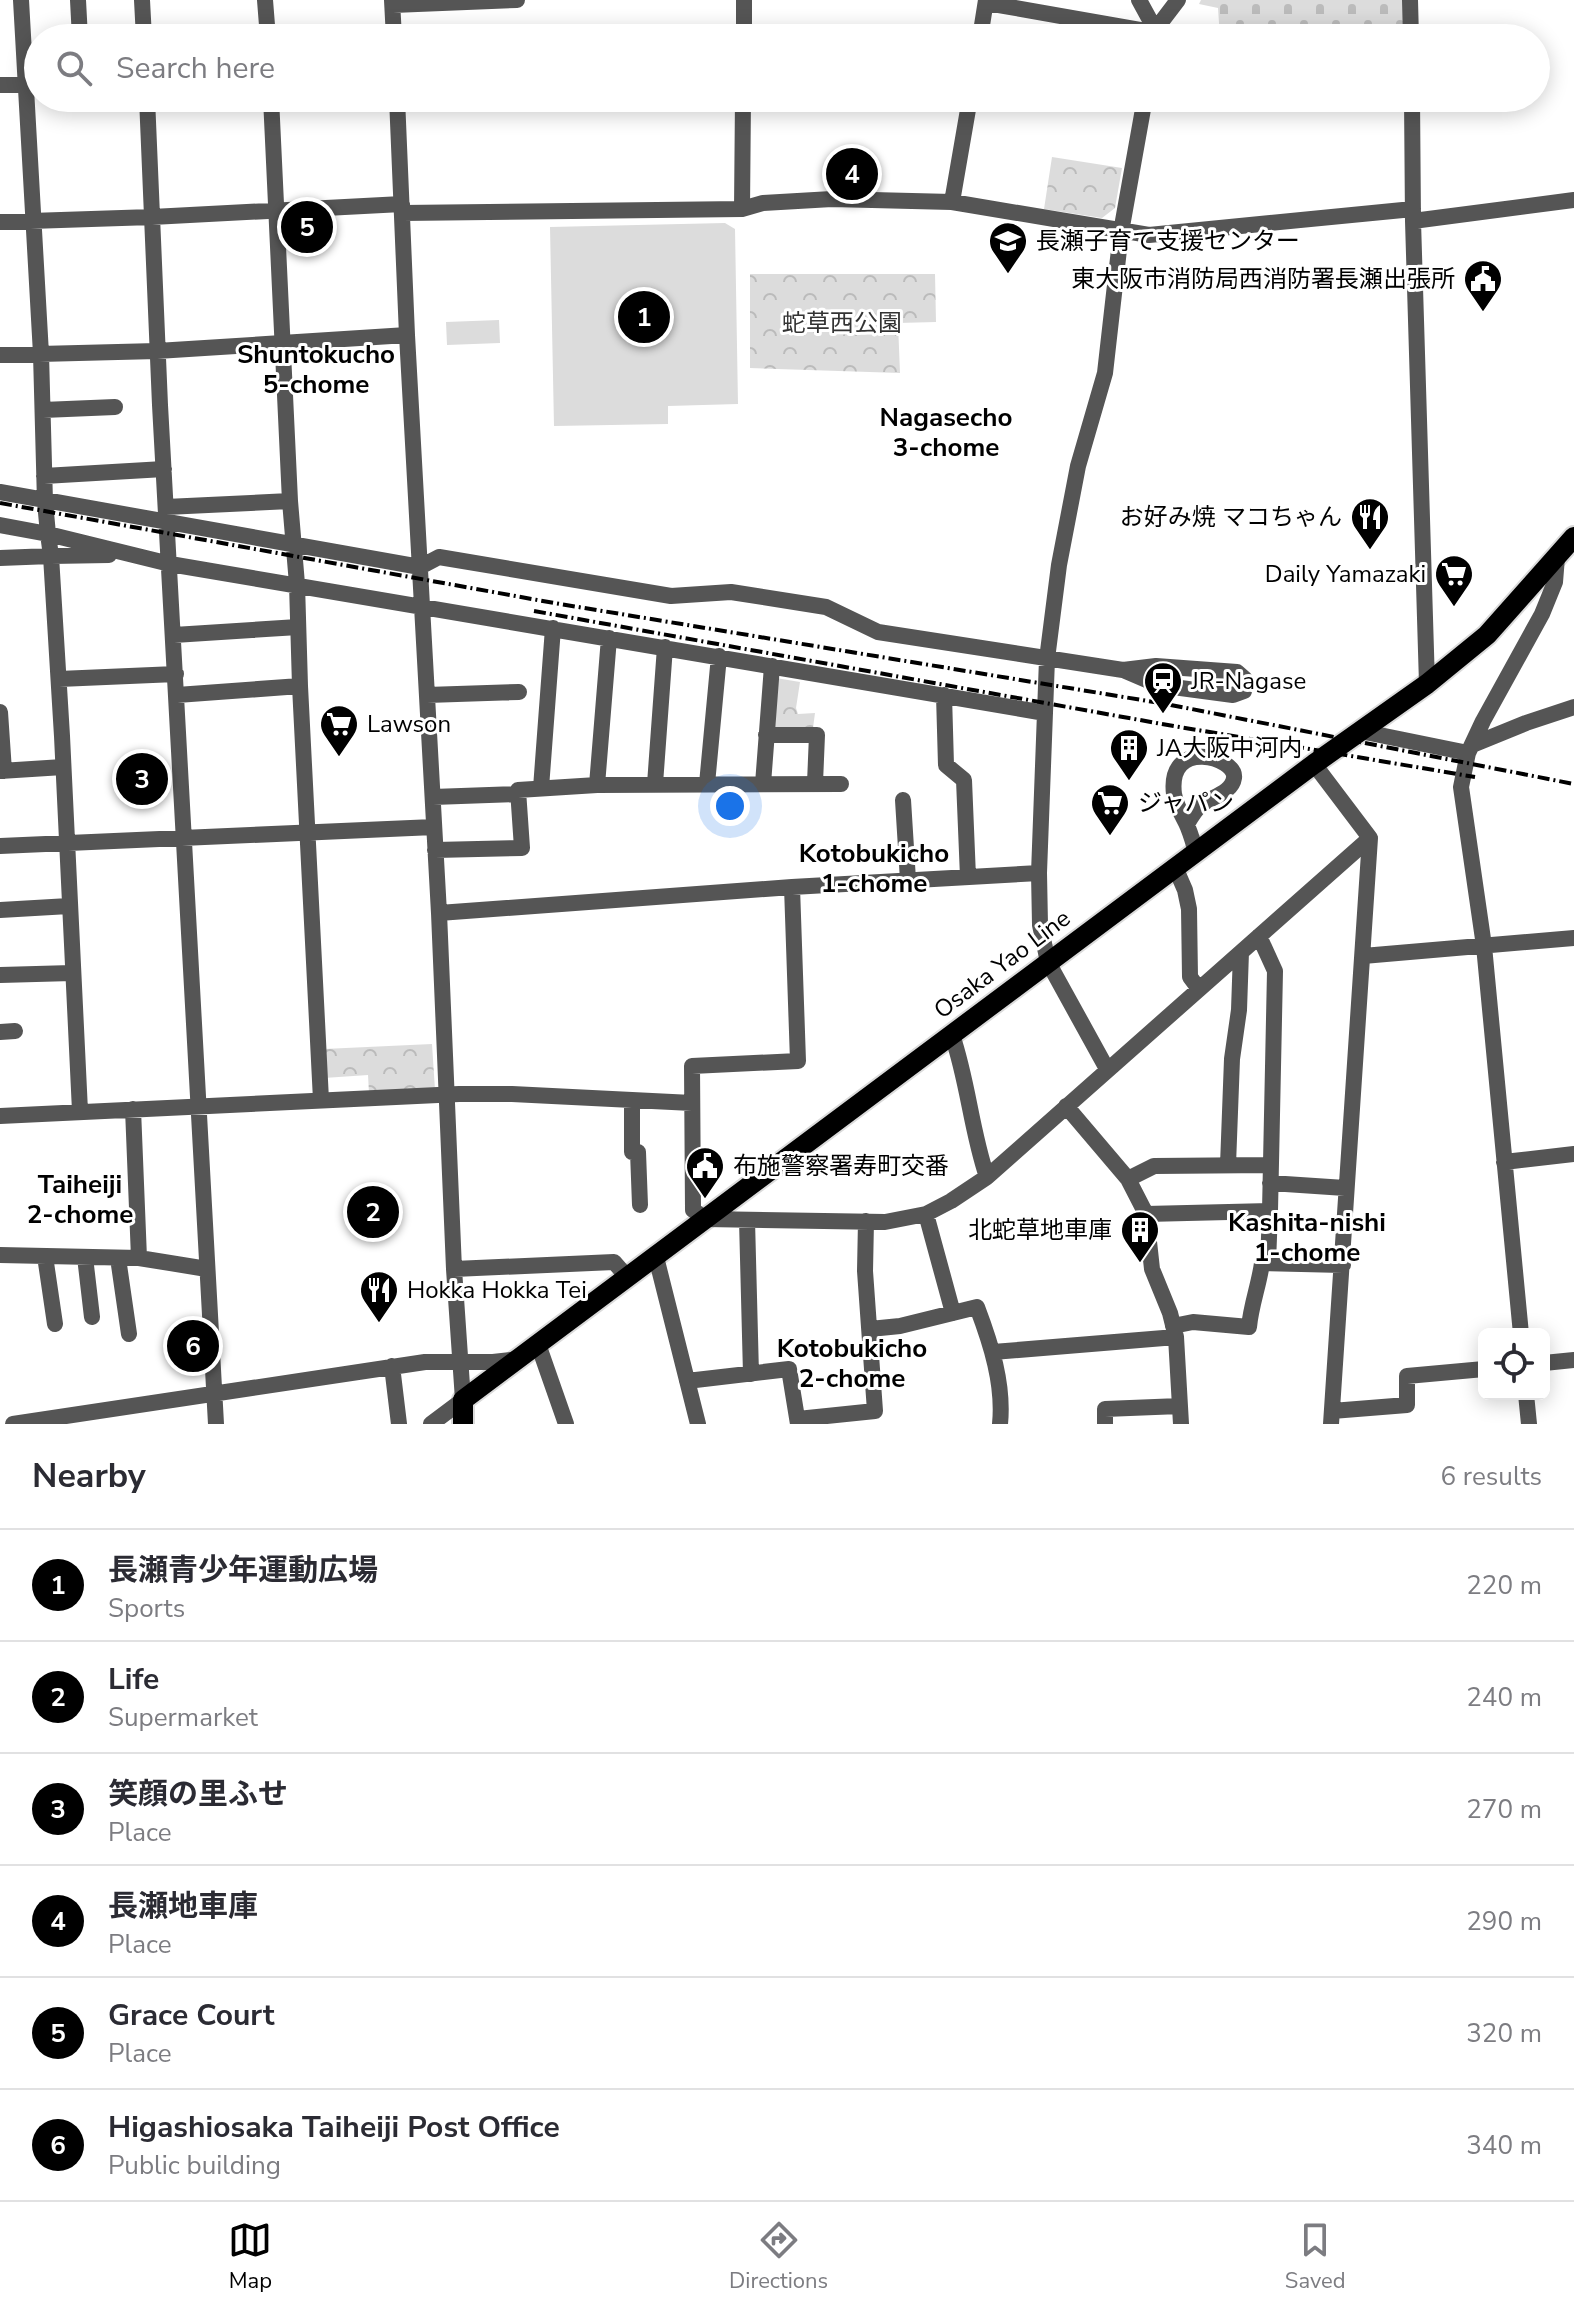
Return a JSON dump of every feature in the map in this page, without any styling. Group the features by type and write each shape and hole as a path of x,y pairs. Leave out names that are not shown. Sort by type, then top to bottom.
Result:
{"main road":[{"name":"Osaka Yao Line","path":"463,1400 1175,867 1427,684 1487,635 1574,537"},
{"path":"463,1400 463,1424"}],"street":[{"path":"21,0 24,24"},
{"path":"78,0 79,24"},
{"path":"142,0 143,24"},
{"path":"265,0 267,24"},
{"path":"393,24 392,3 517,0"},
{"path":"744,0 744,24"},
{"path":"1139,0 1150,24"},
{"path":"1161,24 1178,0"},
{"path":"1410,0 1411,24"},
{"path":"982,24 986,1 1098,24"},
{"path":"0,85 24,84"},
{"path":"32,112 33,221 45,502 59,679 80,1111"},
{"path":"148,112 166,515 163,562 174,635 186,838 212,1421"},
{"path":"272,112 321,1100"},
{"path":"398,112 463,1400 431,1424"},
{"path":"742,209 743,112"},
{"path":"952,202 968,112"},
{"path":"1107,1069 1048,962 1040,925 1039,873 1047,659 1059,565 1078,466 1105,373 1121,232 1142,112"},
{"path":"1412,112 1427,684"},
{"path":"0,222 276,210 742,209 763,203 832,199 952,202 1149,235 1574,200"},
{"path":"0,355 157,351 407,335"},
{"path":"43,410 115,407"},
{"path":"44,476 164,469"},
{"path":"0,492 45,502 166,515 293,545 420,567 439,557 671,596 731,592 826,607 878,632 1123,670 1158,685 1233,695 1244,691 1245,679 1237,672 1156,666 1123,670"},
{"path":"166,515 290,501"},
{"path":"0,525 163,562"},
{"path":"0,558 110,556 163,562 1045,713"},
{"path":"1520,1328 1484,946 1461,787 1470,749 1542,614 1555,582 1557,557"},
{"path":"1519,601 1542,614"},
{"path":"174,635 298,627"},
{"path":"541,788 553,628"},
{"path":"597,785 609,638"},
{"path":"655,784 665,647"},
{"path":"707,784 719,656"},
{"path":"763,784 772,666"},
{"path":"59,679 176,674"},
{"path":"177,695 300,686"},
{"path":"427,695 519,692"},
{"path":"944,695 946,765 964,780 968,877"},
{"path":"1360,731 1470,749 1526,723 1574,707"},
{"path":"0,712 2,771 63,767"},
{"path":"766,735 817,735 815,783"},
{"path":"1314,764 1370,838 1332,1418 1407,1405 1407,1376 1478,1370"},
{"path":"435,850 522,848 518,790 597,785 841,784"},
{"path":"433,797 519,794"},
{"path":"903,800 908,880"},
{"path":"1187,824 1196,852"},
{"path":"0,846 434,827"},
{"path":"792,887 798,1061 692,1066 693,1210 706,1219 885,1222 926,1214 951,1201 987,1177 1370,838"},
{"path":"1175,867 1189,909 1190,977 1199,989"},
{"path":"439,913 792,887 1039,873"},
{"path":"0,910 69,906"},
{"path":"1259,936 1275,971 1268,1263"},
{"path":"1363,956 1574,938"},
{"path":"1228,1165 1232,1059 1239,1010 1241,952"},
{"path":"0,975 72,973"},
{"path":"952,1035 987,1177"},
{"path":"0,1116 446,1094 512,1094 692,1103"},
{"path":"632,1100 632,1152 638,1152 640,1205"},
{"path":"1066,1106 1128,1179 1146,1214 1152,1269 1174,1331 1181,1424"},
{"path":"133,1109 139,1258"},
{"path":"1504,1162 1574,1154"},
{"path":"1128,1179 1154,1166 1270,1165"},
{"path":"1270,1183 1345,1188"},
{"path":"1146,1214 1270,1211"},
{"path":"926,1214 953,1313"},
{"path":"747,1220 751,1374"},
{"path":"687,1381 789,1369 798,1421 875,1411 865,1271 866,1221"},
{"path":"0,1255 139,1258 207,1269"},
{"path":"45,1256 55,1324"},
{"path":"85,1257 92,1317"},
{"path":"656,1257 698,1424"},
{"path":"118,1258 129,1334"},
{"path":"454,1269 614,1262 628,1278"},
{"path":"993,1352 1174,1331 1193,1322 1249,1327 1262,1263 1343,1265"},
{"path":"870,1329 900,1326 977,1307 993,1352 1000,1424"},
{"path":"538,1344 566,1424"},
{"path":"13,1424 120,1416 213,1393 392,1366 519,1358"},
{"path":"1550,1362 1574,1360"},
{"path":"392,1366 399,1424"},
{"path":"1527,1400 1529,1424"},
{"path":"1105,1424 1105,1409 1180,1406"}],"green space":[{"path":"1201,0 1403,0 1404,24 1219,24 1218,8 1199,4"},
{"path":"1052,157 1122,168 1115,208 1102,218 1044,209"},
{"path":"725,223 735,229 738,404 668,406 668,424 554,426 550,227"},
{"name":"蛇草西公園","path":"750,274 935,274 936,322 898,323 900,373 750,368"},
{"path":"499,320 500,343 447,345 446,322"},
{"path":"776,678 800,682 796,708 798,714 815,713 813,728 775,727"},
{"path":"432,1044 435,1090 369,1093 368,1075 324,1078 324,1049"}],"railway":[{"path":"0,503 554,603 1166,704 1574,784"},
{"path":"534,611 1475,777"}],"place":[{"name":"長瀬地車庫","path":"852,174"},
{"name":"Grace Court","path":"307,227"},
{"name":"長瀬子育て支援センター","path":"1008,275"},
{"name":"東大阪市消防局西消防署長瀬出張所","path":"1483,313"},
{"name":"長瀬青少年運動広場","path":"644,317"},
{"name":"お好み焼 マコちゃん","path":"1370,551"},
{"name":"Daily Yamazaki","path":"1454,608"},
{"name":"JR-Nagase","path":"1163,715"},
{"name":"Lawson","path":"339,758"},
{"name":"笑顔の里ふせ","path":"142,779"},
{"name":"JA大阪中河内","path":"1129,782"},
{"name":"ジャパン","path":"1110,837"},
{"name":"布施警察署寿町交番","path":"705,1200"},
{"name":"Life","path":"373,1212"},
{"name":"北蛇草地車庫","path":"1140,1264"},
{"name":"Hokka Hokka Tei","path":"379,1324"},
{"name":"Higashiosaka Taiheiji Post Office","path":"193,1346"}],"district":[{"name":"Shuntokucho 5-chome","path":"316,369"},
{"name":"Nagasecho 3-chome","path":"946,432"},
{"name":"Kotobukicho 1-chome","path":"874,868"},
{"name":"Taiheiji 2-chome","path":"80,1199"},
{"name":"Kashita-nishi 1-chome","path":"1307,1237"},
{"name":"Kotobukicho 2-chome","path":"852,1363"}]}
